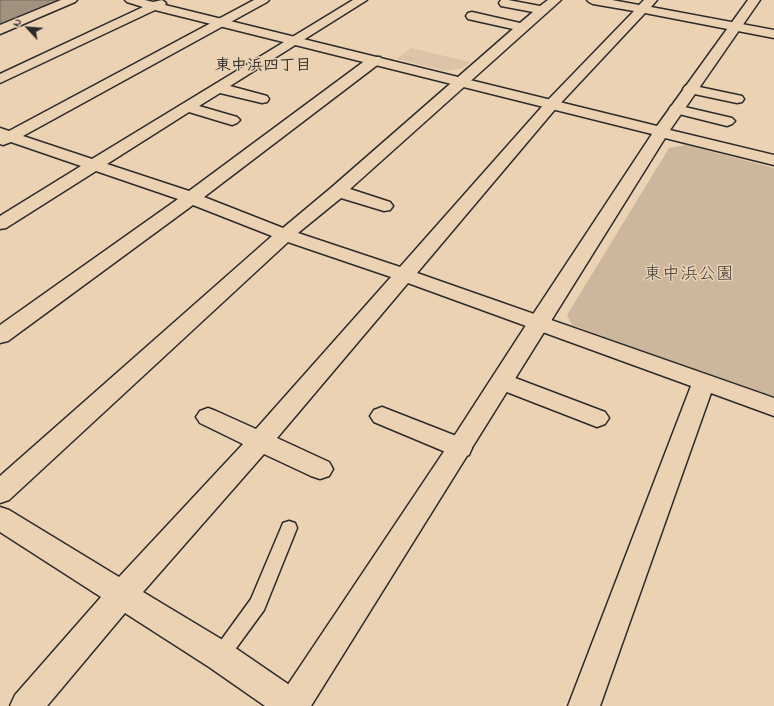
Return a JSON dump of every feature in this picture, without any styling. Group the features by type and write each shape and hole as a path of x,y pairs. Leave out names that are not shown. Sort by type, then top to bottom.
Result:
{"street":[{"path":"0,30 71,0"},
{"path":"132,0 160,3 221,22 774,160"},
{"path":"3,137 263,0"},
{"path":"0,224 294,40 361,0"},
{"path":"0,492 285,235 338,191 522,27 555,0"},
{"path":"593,0 646,5 774,34"},
{"path":"0,518 122,596 220,656 292,706 460,448 537,324 676,109 754,0"},
{"path":"0,79 160,3"},
{"path":"505,3 542,10"},
{"path":"26,706 260,441 552,104 646,5"},
{"path":"472,16 522,27"},
{"path":"0,336 190,198 375,60"},
{"path":"219,88 262,98"},
{"path":"690,88 737,99"},
{"path":"188,107 232,120"},
{"path":"676,109 727,121"},
{"path":"3,137 95,164 190,198 285,235 404,275 537,324 774,407"},
{"path":"338,191 384,206"},
{"path":"502,381 597,418"},
{"path":"584,706 704,382"},
{"path":"382,416 460,448"},
{"path":"208,417 320,469"}],"lane":[{"path":"220,656 258,604 288,528"}],"shaded area":[{"path":"0,0 64,0 0,27"},
{"path":"411,48 470,62 463,68 446,71 397,59"}],"green space":[{"name":"東中浜公園","path":"686,145 774,168 774,398 572,325 567,315 669,148"}],"district":[{"name":"東中浜四丁目","path":"263,67"}]}
